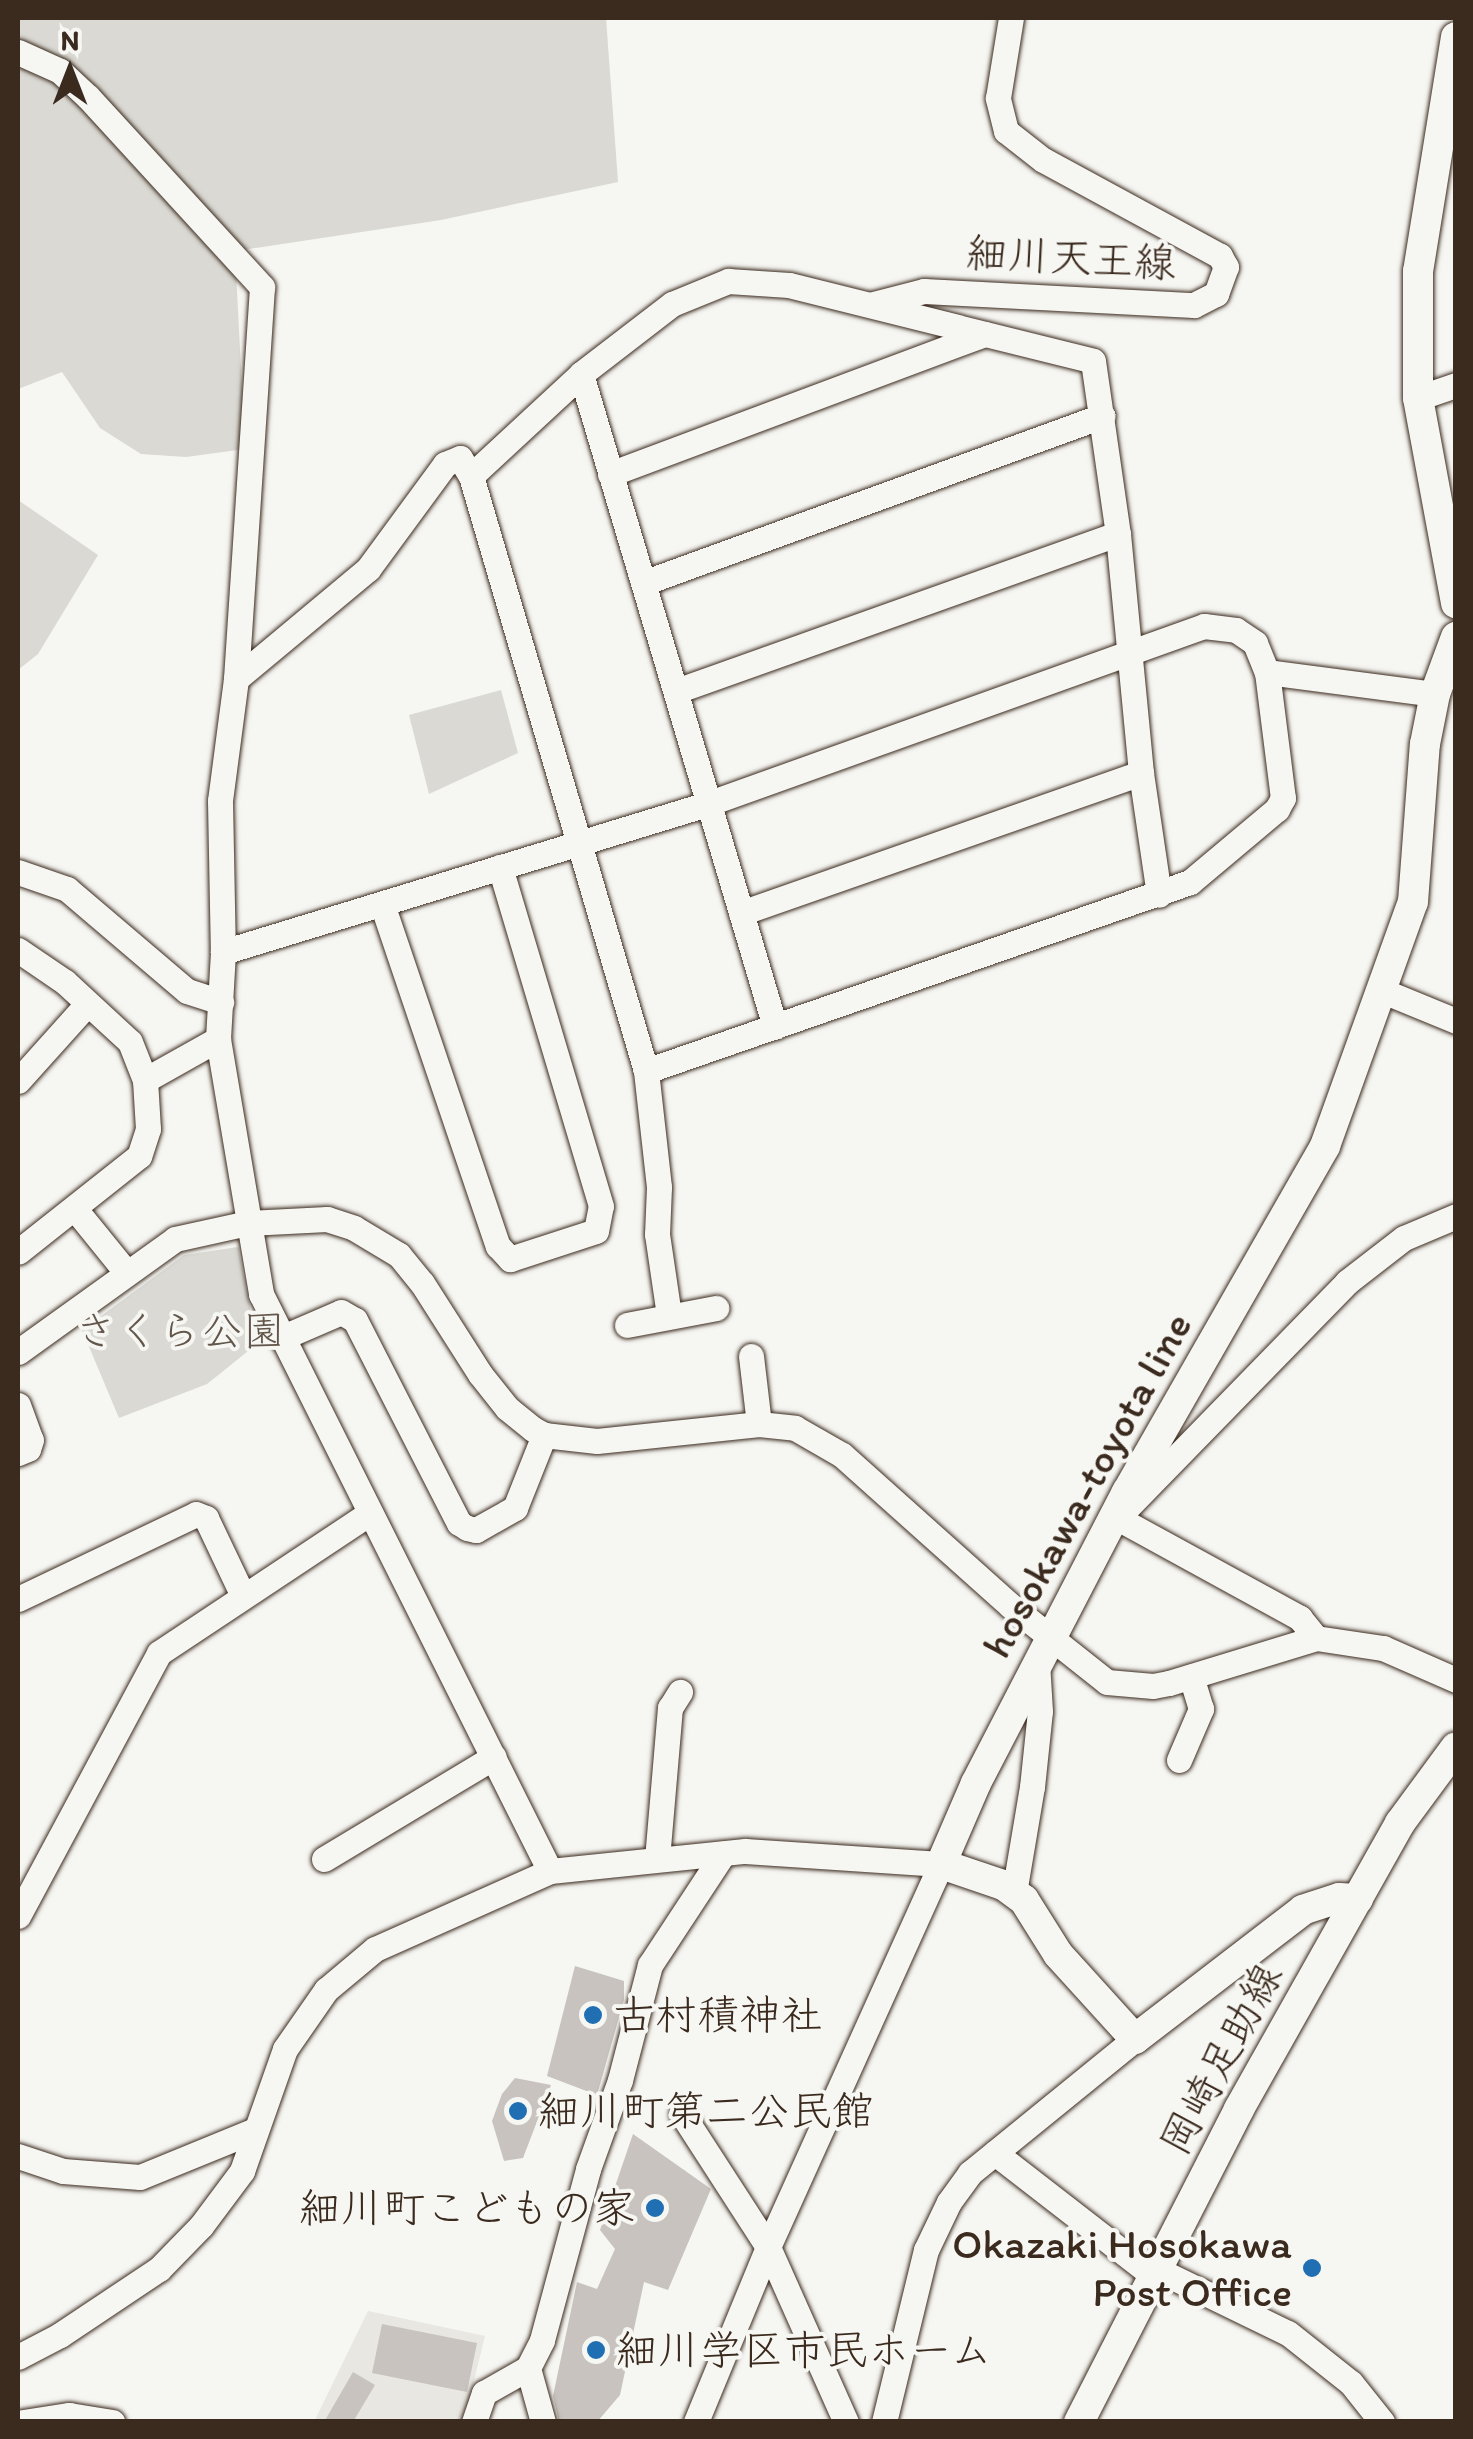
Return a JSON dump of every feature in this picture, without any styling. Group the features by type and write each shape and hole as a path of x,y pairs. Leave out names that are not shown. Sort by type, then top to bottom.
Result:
{"main road":[{"path":"1456,37 1418,271 1418,398 1456,604"},
{"name":"hosokawa-toyota line","path":"941,1864 1043,1650 1117,1518 1127,1492 1325,1146 1413,902 1425,744 1435,694 1456,636"},
{"name":"岡崎足助線","path":"1080,2422 1239,2109 1400,1823 1456,1747"},
{"path":"941,1864 1014,1892 1024,1900 1058,1954 1135,2038 1303,1910 1339,1898 1358,1899"}],"street":[{"name":"細川天王線","path":"874,304 924,291 1194,305 1216,294 1226,267 1220,256 1043,160 1006,131 998,98 1011,18"},
{"path":"18,52 60,71 88,97 262,286 236,679 220,801 224,952 218,1039 260,1294 550,1871"},
{"path":"472,476 580,374 672,304 728,281 789,285 1093,361 1118,534 1141,772 1159,895"},
{"path":"610,474 985,334"},
{"path":"580,374 775,1027"},
{"path":"1418,398 1456,385"},
{"path":"643,584 1102,416"},
{"path":"236,679 368,569 444,464 460,458 472,476 646,1071 659,1186 657,1234 669,1315"},
{"path":"676,691 1118,534"},
{"path":"224,952 707,804 1204,626 1236,630 1255,642 1267,672 1283,798 1271,815 1190,882 646,1071"},
{"path":"1267,672 1435,694"},
{"path":"741,913 1141,772"},
{"path":"382,904 498,1246 510,1259 596,1231 601,1206 500,867"},
{"path":"18,872 67,889 187,991 221,1002"},
{"path":"18,950 65,982 130,1042 145,1080 145,1146 139,1156 18,1252"},
{"path":"1383,991 1456,1021"},
{"path":"18,1081 87,1004"},
{"path":"145,1080 218,1039"},
{"path":"75,1209 126,1272"},
{"path":"1316,1638 1300,1618 1117,1518 1348,1282 1404,1238 1456,1216"},
{"path":"18,1352 175,1239 248,1224 327,1219 354,1228 399,1255 507,1408 544,1435 598,1441 759,1424 796,1428 842,1455 1043,1650 1107,1682 1153,1686 1316,1638 1383,1648 1456,1680"},
{"path":"627,1324 716,1308"},
{"path":"281,1338 341,1312 355,1320 459,1522 467,1528 476,1530 515,1508 530,1481 544,1435"},
{"path":"752,1356 759,1424"},
{"path":"18,1406 31,1440 28,1448 18,1453"},
{"path":"18,1916 158,1653 370,1513"},
{"path":"18,1598 196,1514 206,1518 243,1596"},
{"path":"1014,1892 1032,1787 1043,1650"},
{"path":"1179,1760 1202,1709 1190,1677"},
{"path":"657,1859 670,1708 680,1692"},
{"path":"324,1859 494,1757"},
{"path":"18,2357 60,2336 158,2270 201,2226 242,2171 284,2049 326,1990 375,1949 550,1871 745,1851 941,1864 768,2247 696,2422"},
{"path":"474,2422 484,2393 528,2368 542,2340 588,2169 620,2080 650,1965 724,1854"},
{"path":"884,2422 934,2228 970,2173 1135,2038"},
{"path":"682,2114 768,2247 846,2422"},
{"path":"18,2156 64,2171 140,2177 255,2130"},
{"path":"995,2153 1156,2274 1288,2333 1351,2383 1382,2422"},
{"path":"528,2368 543,2422"},
{"path":"23,2422 69,2416 112,2422"}],"shaded area":[{"path":"368,2311 485,2336 464,2421 314,2422"}],"green space":[{"path":"18,18 606,18 618,182 441,220 235,251 245,449 186,457 141,454 100,428 62,372 18,389"},
{"path":"18,500 98,555 38,654 18,670"},
{"path":"501,690 518,753 429,794 409,715"},
{"name":"さくら公園","path":"238,1247 257,1344 207,1384 119,1418 82,1330 184,1255"}],"building":[{"name":"古村積神社","path":"575,1966 624,1981 624,2000 597,2095 547,2076"},
{"name":"細川町第二公民館","path":"515,2078 551,2085 523,2158 504,2161 492,2121 502,2094"},
{"path":"633,2134 711,2189 668,2290 644,2282 620,2395 597,2422 559,2422 553,2396 577,2282 597,2289 615,2249 600,2230"},
{"path":"382,2324 477,2343 467,2392 372,2373"},
{"path":"353,2372 375,2385 353,2422 324,2422"}],"place":[{"name":"古村積神社","path":"593,2015"},
{"name":"細川町第二公民館","path":"518,2111"},
{"name":"細川町こどもの家","path":"655,2208"},
{"name":"Okazaki Hosokawa Post Office","path":"1312,2268"},
{"name":"細川学区市民ホーム","path":"596,2350"}]}
